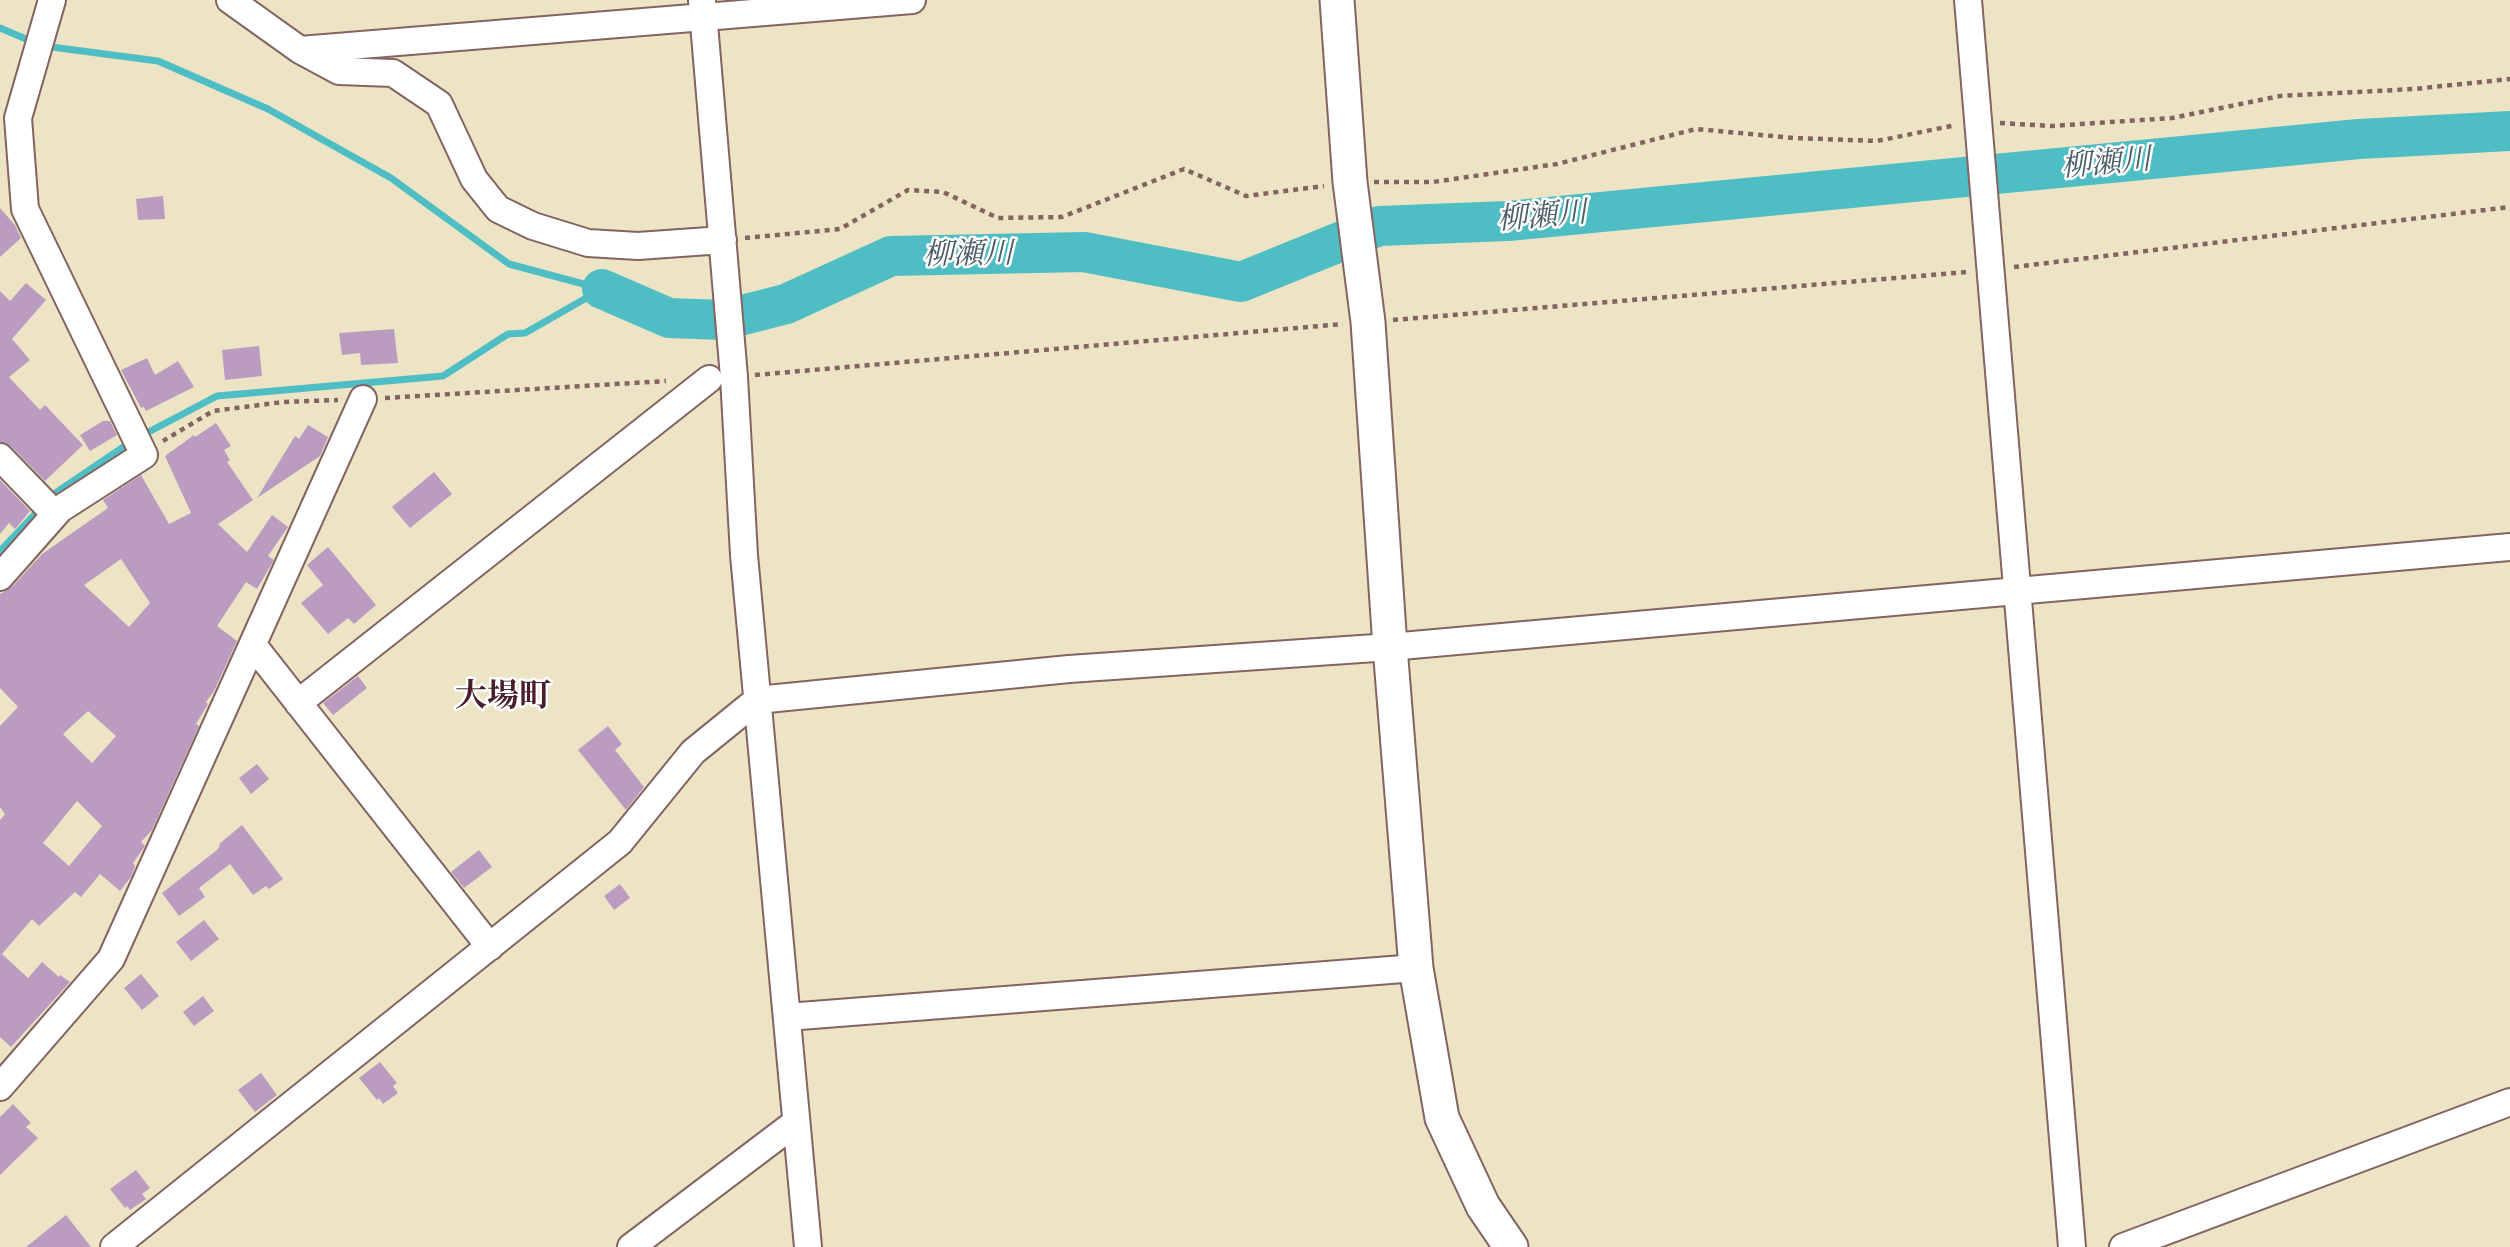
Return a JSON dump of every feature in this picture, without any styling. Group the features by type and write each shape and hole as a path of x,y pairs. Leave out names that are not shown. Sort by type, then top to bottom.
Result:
{"street":[{"path":"0,143 20,111 52,0"},
{"path":"230,0 300,50 340,71 393,73 439,104 474,179 498,209 533,226 588,243 638,246 723,245"},
{"path":"300,50 703,8 912,0"},
{"path":"1337,0 1350,182 1368,322 1390,647 1416,968 1442,1118 1483,1206 1511,1247"},
{"path":"1968,0 2072,1247"},
{"path":"703,8 723,245 726,374 808,1247"},
{"path":"0,577 54,514 139,444 25,209 20,111"},
{"path":"298,703 726,374"},
{"path":"0,1087 111,959 363,399"},
{"path":"0,457 54,514"},
{"path":"114,1247 620,842 693,752 757,700 1069,669 1390,647 2510,547"},
{"path":"253,645 490,947"},
{"path":"787,1017 1416,968"},
{"path":"2123,1247 2510,1102"},
{"path":"631,1247 795,1123"}],"path":[{"path":"723,245 840,229 908,190 943,192 998,218 1062,218 1184,169 1246,196 1350,182 1433,182 1557,164 1696,129 1794,138 1877,141 1978,121 2051,126 2172,118 2280,96 2414,89 2510,79"},
{"path":"726,374 1990,270 2510,207"},
{"path":"139,444 213,411 283,402 668,381"}],"building":[{"path":"163,196 165,219 138,220 136,199"},
{"path":"0,208 15,225 21,238 0,257"},
{"path":"26,283 46,300 12,339 30,360 9,377 40,410 45,405 83,445 45,481 11,446 0,442 0,291 10,301"},
{"path":"394,329 398,363 361,365 360,353 342,355 339,333"},
{"path":"259,346 262,376 225,380 222,350"},
{"path":"147,358 155,375 178,361 194,387 146,411 144,407 141,408 121,370"},
{"path":"103,421 110,421 117,435 90,451 80,435"},
{"path":"216,423 231,446 224,450 230,460 227,462 253,500 218,524 247,552 272,515 288,527 268,556 274,560 257,589 246,582 217,626 237,641 196,724 199,726 152,830 141,842 145,846 133,863 135,866 131,877 120,891 100,874 81,897 75,892 39,926 32,919 2,954 28,978 42,962 59,977 60,975 70,982 11,1047 0,1037 0,820 5,814 0,807 0,726 18,707 0,688 0,594 12,587 42,554 108,508 103,500 141,475 169,524 191,513 165,456 194,435 195,437","holes":["121,559 150,603 129,627 84,585","88,711 116,736 92,763 63,734","77,801 102,826 69,866 43,843"]},
{"path":"308,425 328,437 320,456 257,498 295,436 299,439"},
{"path":"434,472 452,494 410,528 392,507"},
{"path":"0,480 30,511 15,529 9,523 0,534"},
{"path":"328,547 376,605 354,624 348,618 328,634 301,603 323,585 307,565"},
{"path":"358,676 367,688 333,715 323,703"},
{"path":"608,726 622,744 615,750 644,787 626,810 578,750"},
{"path":"257,764 269,779 251,794 239,778"},
{"path":"242,825 283,879 269,889 266,886 253,895 230,864 199,888 205,897 179,916 162,893 217,850 219,844"},
{"path":"479,850 492,867 464,888 451,872"},
{"path":"620,884 630,898 614,910 604,896"},
{"path":"204,920 219,939 191,961 176,942"},
{"path":"141,974 159,996 142,1010 124,988"},
{"path":"203,996 214,1011 194,1026 183,1012"},
{"path":"380,1062 397,1083 393,1086 398,1093 383,1104 359,1078"},
{"path":"261,1073 277,1095 255,1112 238,1090"},
{"path":"13,1104 31,1123 26,1127 38,1138 0,1175 0,1117"},
{"path":"136,1170 150,1188 142,1194 146,1199 130,1210 127,1206 125,1208 110,1189"},
{"path":"66,1215 91,1247 26,1247"}],"waterway":[{"path":"0,28 33,42"},
{"path":"44,46 158,61 268,109 391,178 509,264 602,289"},
{"name":"柳瀬川","path":"602,289 669,318 723,320 786,304 891,256 1084,252 1241,282 1379,226 1508,221 2359,139 2510,131"},
{"path":"141,436 217,396 443,376 508,334 525,333 602,289"},
{"path":"49,500 131,442"},
{"path":"0,551 41,508"}],"district":[{"name":"大場町","path":"503,697"}]}
